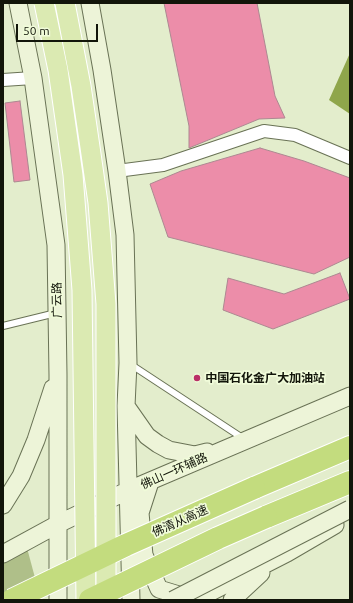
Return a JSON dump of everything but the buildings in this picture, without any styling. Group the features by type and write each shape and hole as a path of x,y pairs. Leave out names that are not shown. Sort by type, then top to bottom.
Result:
{"highway":[{"name":"佛清从高速","path":"12,600 126,545 350,447"},
{"path":"90,600 218,538 350,482"}],"main road":[{"name":"广云路","path":"18,3 33,78 56,245 58,375 58,600"},
{"name":"广云路","path":"44,3 58,70 73,175 82,290 86,600"},
{"path":"65,3 81,86 98,203 106,304 106,600"},
{"path":"90,3 102,70 125,235 128,363 126,406 131,600"},
{"path":"3,505 21,476 36,440 58,375"},
{"name":"佛山一环辅路","path":"3,554 58,524 129,490 350,396"},
{"path":"126,406 147,436 170,450 194,455 229,447"},
{"path":"150,482 140,512 144,555 159,588 194,600 287,553 333,526 350,518"},
{"path":"173,600 350,509"},
{"path":"232,600 261,572 287,553"}],"street":[{"path":"3,80 33,78"},
{"path":"117,171 163,165 264,131 295,135 350,158"}],"lane":[{"path":"3,326 57,313"},
{"path":"128,363 246,440"}],"shaded area":[{"path":"350,53 350,114 329,100"},
{"path":"27,548 41,600 3,600 3,560"}],"place":[{"name":"中国石化金广大加油站","path":"197,378"}]}
